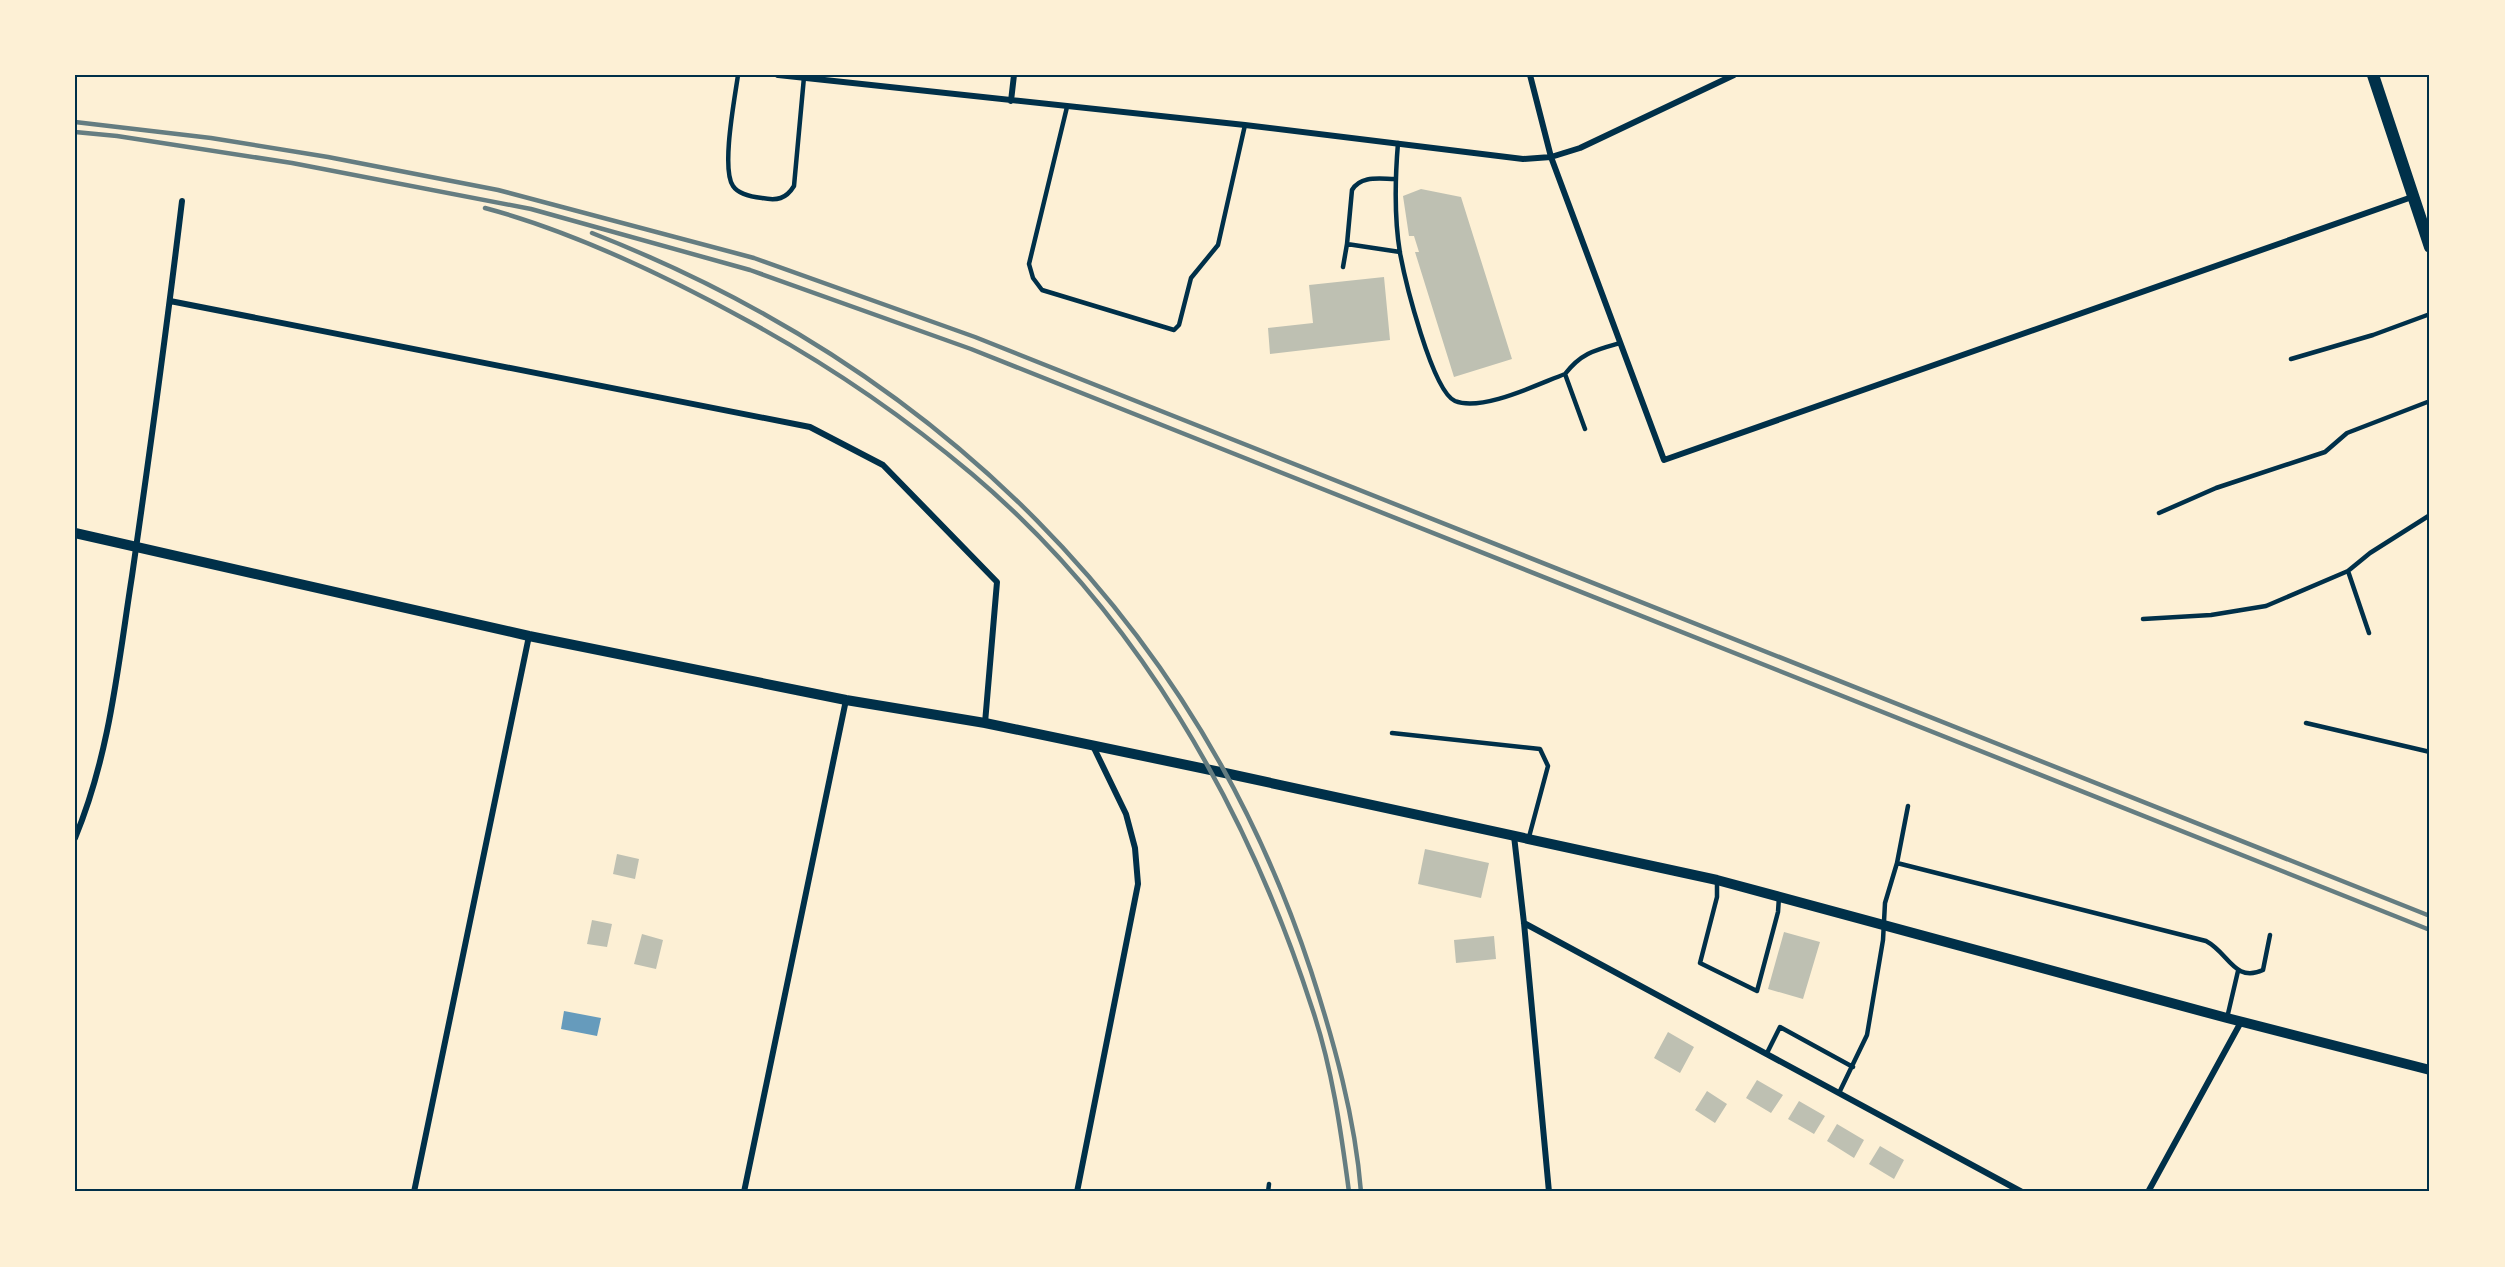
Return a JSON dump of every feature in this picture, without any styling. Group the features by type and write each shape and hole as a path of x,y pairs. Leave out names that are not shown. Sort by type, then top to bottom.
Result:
{"main road":[{"path":"2373,75 2430,247"}],"street":[{"path":"777,75 1011,102 1245,125 1523,159 1551,156 1580,148 1734,75"},
{"path":"1011,102 1014,75"},
{"path":"1530,75 1551,156 1664,459 2412,197"},
{"path":"75,838 100,764 109,727 136,546 182,201"},
{"path":"170,301 810,427 852,448 883,465 997,582 985,723"},
{"path":"75,533 529,636 846,700 985,723 1717,880 2241,1022 2430,1070"},
{"path":"414,1192 529,636"},
{"path":"744,1192 846,700"},
{"path":"1077,1192 1138,884 1135,848 1126,814 1093,746"},
{"path":"1514,836 1549,1192"},
{"path":"1524,923 2022,1192"},
{"path":"2148,1192 2241,1022"}],"lane":[{"path":"738,75 730,134 729,162 732,185 741,194 767,199 780,199 788,195 794,186 804,77"},
{"path":"1067,107 1029,264 1033,278 1042,290 1174,330 1179,325 1191,278 1218,245 1245,125"},
{"path":"1398,143 1395,179 1400,252 1429,360 1438,380 1453,400 1470,404 1492,400 1564,374 1586,353 1620,343"},
{"path":"1343,267 1352,190 1367,179 1395,179"},
{"path":"1347,244 1400,252"},
{"path":"2291,360 2373,335 2430,314"},
{"path":"1564,374 1585,429"},
{"path":"2159,513 2217,488 2325,452 2347,433 2430,400"},
{"path":"2143,619 2211,615 2266,606 2348,571 2370,553 2430,515"},
{"path":"2348,571 2369,633"},
{"path":"2306,723 2430,752"},
{"path":"1392,733 1540,749 1548,766 1528,840"},
{"path":"1839,1093 1867,1035 1884,925 1885,903 1897,863 1908,806"},
{"path":"1897,863 2206,941 2218,948 2238,971 2252,975 2262,970 2271,935"},
{"path":"1717,880 1717,897 1700,963 1757,991 1778,912 1779,897"},
{"path":"2228,1018 2238,971"},
{"path":"1767,1053 1780,1027 1853,1067"},
{"path":"1268,1192 1269,1184"}],"water":[{"path":"564,1011 601,1018 597,1036 561,1029"}],"building":[{"path":"1421,189 1461,197 1512,359 1454,377 1415,252 1419,252 1414,236 1409,236 1403,196"},
{"path":"1384,277 1390,340 1270,354 1268,328 1313,323 1309,285"},
{"path":"1425,849 1489,863 1481,898 1418,884"},
{"path":"617,854 639,859 635,879 613,874"},
{"path":"592,920 612,924 607,947 587,944"},
{"path":"1784,932 1820,942 1803,999 1768,989"},
{"path":"642,934 663,940 656,969 634,964"},
{"path":"1494,936 1496,959 1456,963 1454,940"},
{"path":"1668,1032 1694,1047 1680,1073 1654,1058"},
{"path":"1757,1080 1783,1095 1771,1113 1746,1098"},
{"path":"1707,1091 1727,1104 1715,1123 1695,1110"},
{"path":"1799,1101 1825,1116 1814,1134 1788,1119"},
{"path":"1837,1124 1864,1140 1854,1158 1827,1141"},
{"path":"1880,1146 1904,1160 1894,1179 1869,1164"}],"railway":[{"path":"75,122 211,138 328,157 498,190 754,258 975,337 2430,916"},
{"path":"75,132 117,136 292,163 531,209 750,270 971,349 2430,930"},
{"path":"485,208 553,229 652,272 748,321 835,373 919,431 972,474 1031,528 1085,587 1134,650 1179,717 1219,786 1254,858 1285,932 1319,1030 1335,1099 1349,1192"},
{"path":"592,233 716,289 832,355 939,432 1036,520 1123,618 1198,726 1261,843 1311,971 1328,1025 1349,1108 1361,1192"}]}
